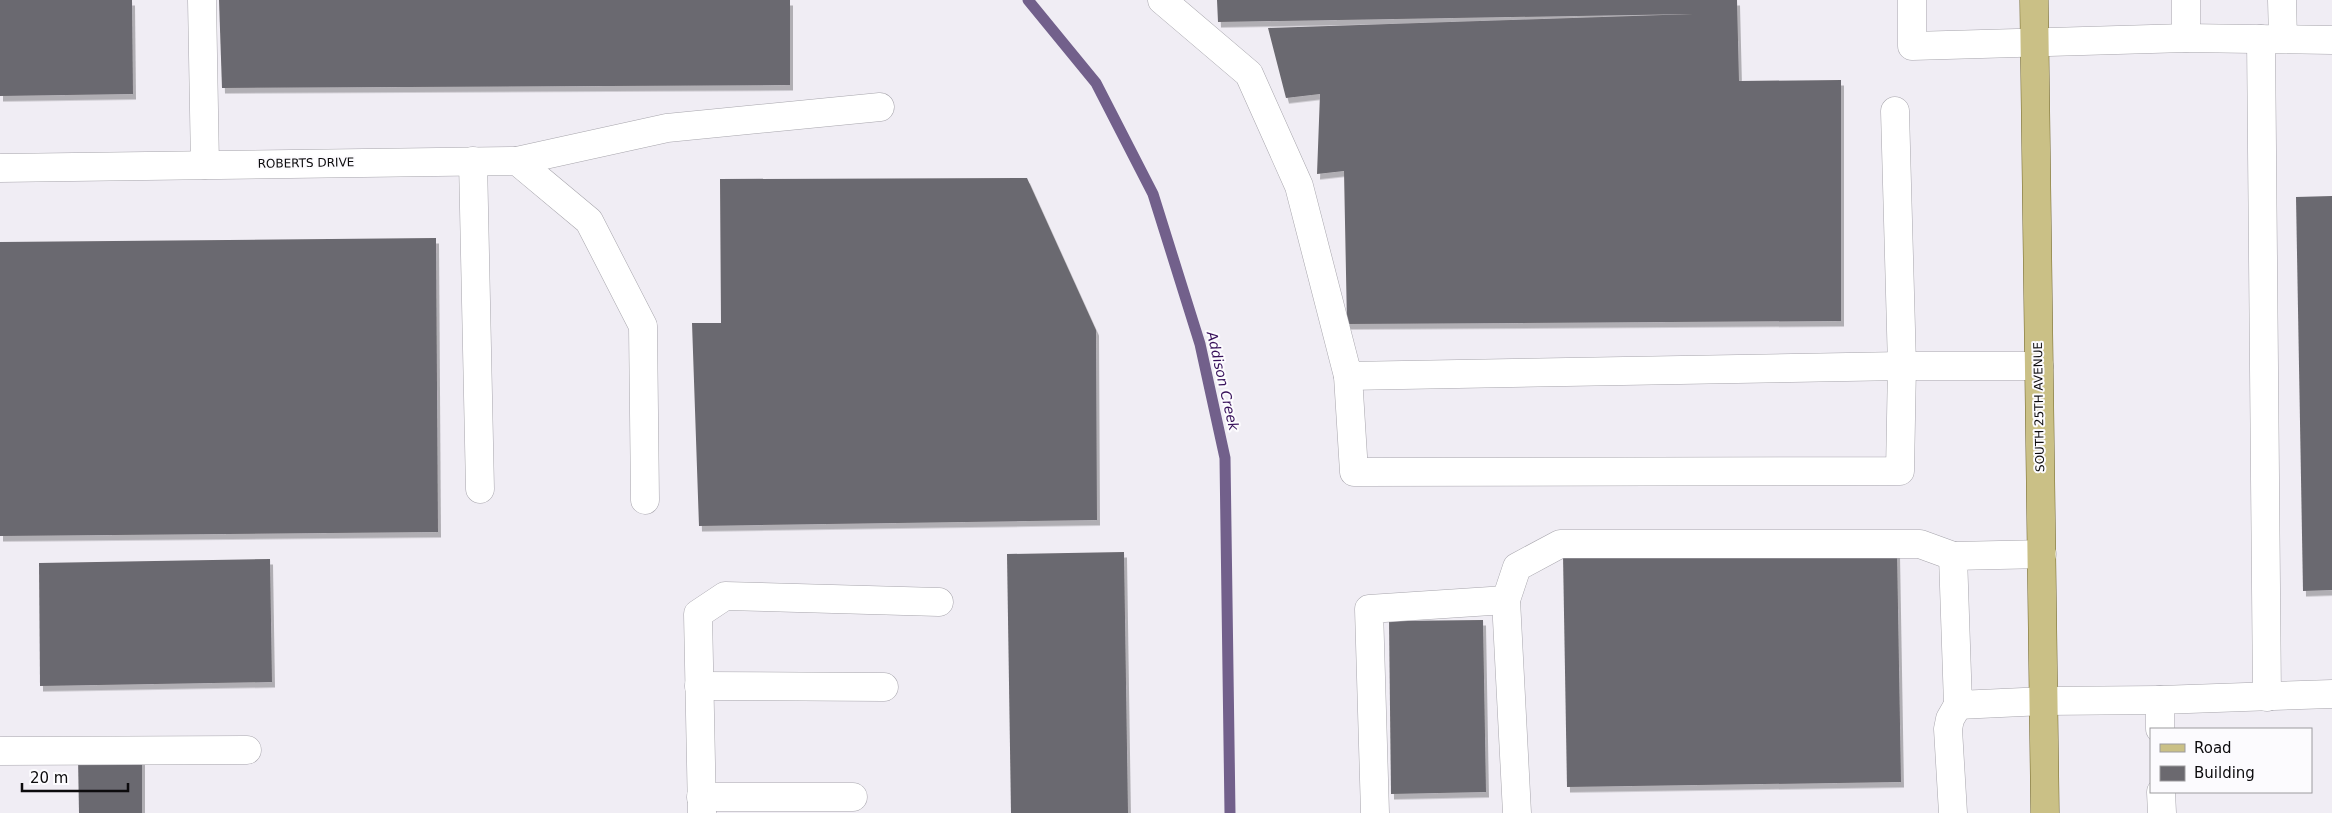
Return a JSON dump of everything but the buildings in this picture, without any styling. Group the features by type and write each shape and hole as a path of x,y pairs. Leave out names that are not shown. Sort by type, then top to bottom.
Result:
{"main road":[{"name":"SOUTH 25TH AVENUE","path":"2034,0 2045,813"}],"street":[{"path":"202,0 205,165"},
{"path":"1162,0 1249,74 1300,186 1348,376 1354,472 1900,471 1902,366 1895,111"},
{"path":"1912,0 1912,46 1957,47 2034,42 2186,38 2332,40"},
{"path":"2186,0 2186,38"},
{"path":"2267,697 2272,39 2282,0"},
{"name":"ROBERTS DRIVE","path":"0,168 517,161 667,128 880,107"},
{"path":"472,161 480,489"},
{"path":"517,161 589,221 643,326 645,500"},
{"path":"1348,376 1902,366 2039,366"},
{"path":"1517,813 1506,600 1517,567 1560,544 1920,544 1953,556 2042,554"},
{"path":"1953,556 1958,706 1948,729 1953,813"},
{"path":"852,796 701,805 698,614 725,596 939,602"},
{"path":"1376,813 1369,609 1506,600"},
{"path":"699,686 884,687"},
{"path":"1958,706 2044,701 2160,700 2332,694"},
{"path":"2160,700 2160,728"},
{"path":"0,751 247,750"},
{"path":"2161,793 2162,813"}],"waterway":[{"name":"Addison Creek","path":"1028,0 1096,83 1153,194 1200,344 1225,458 1230,813"}]}
